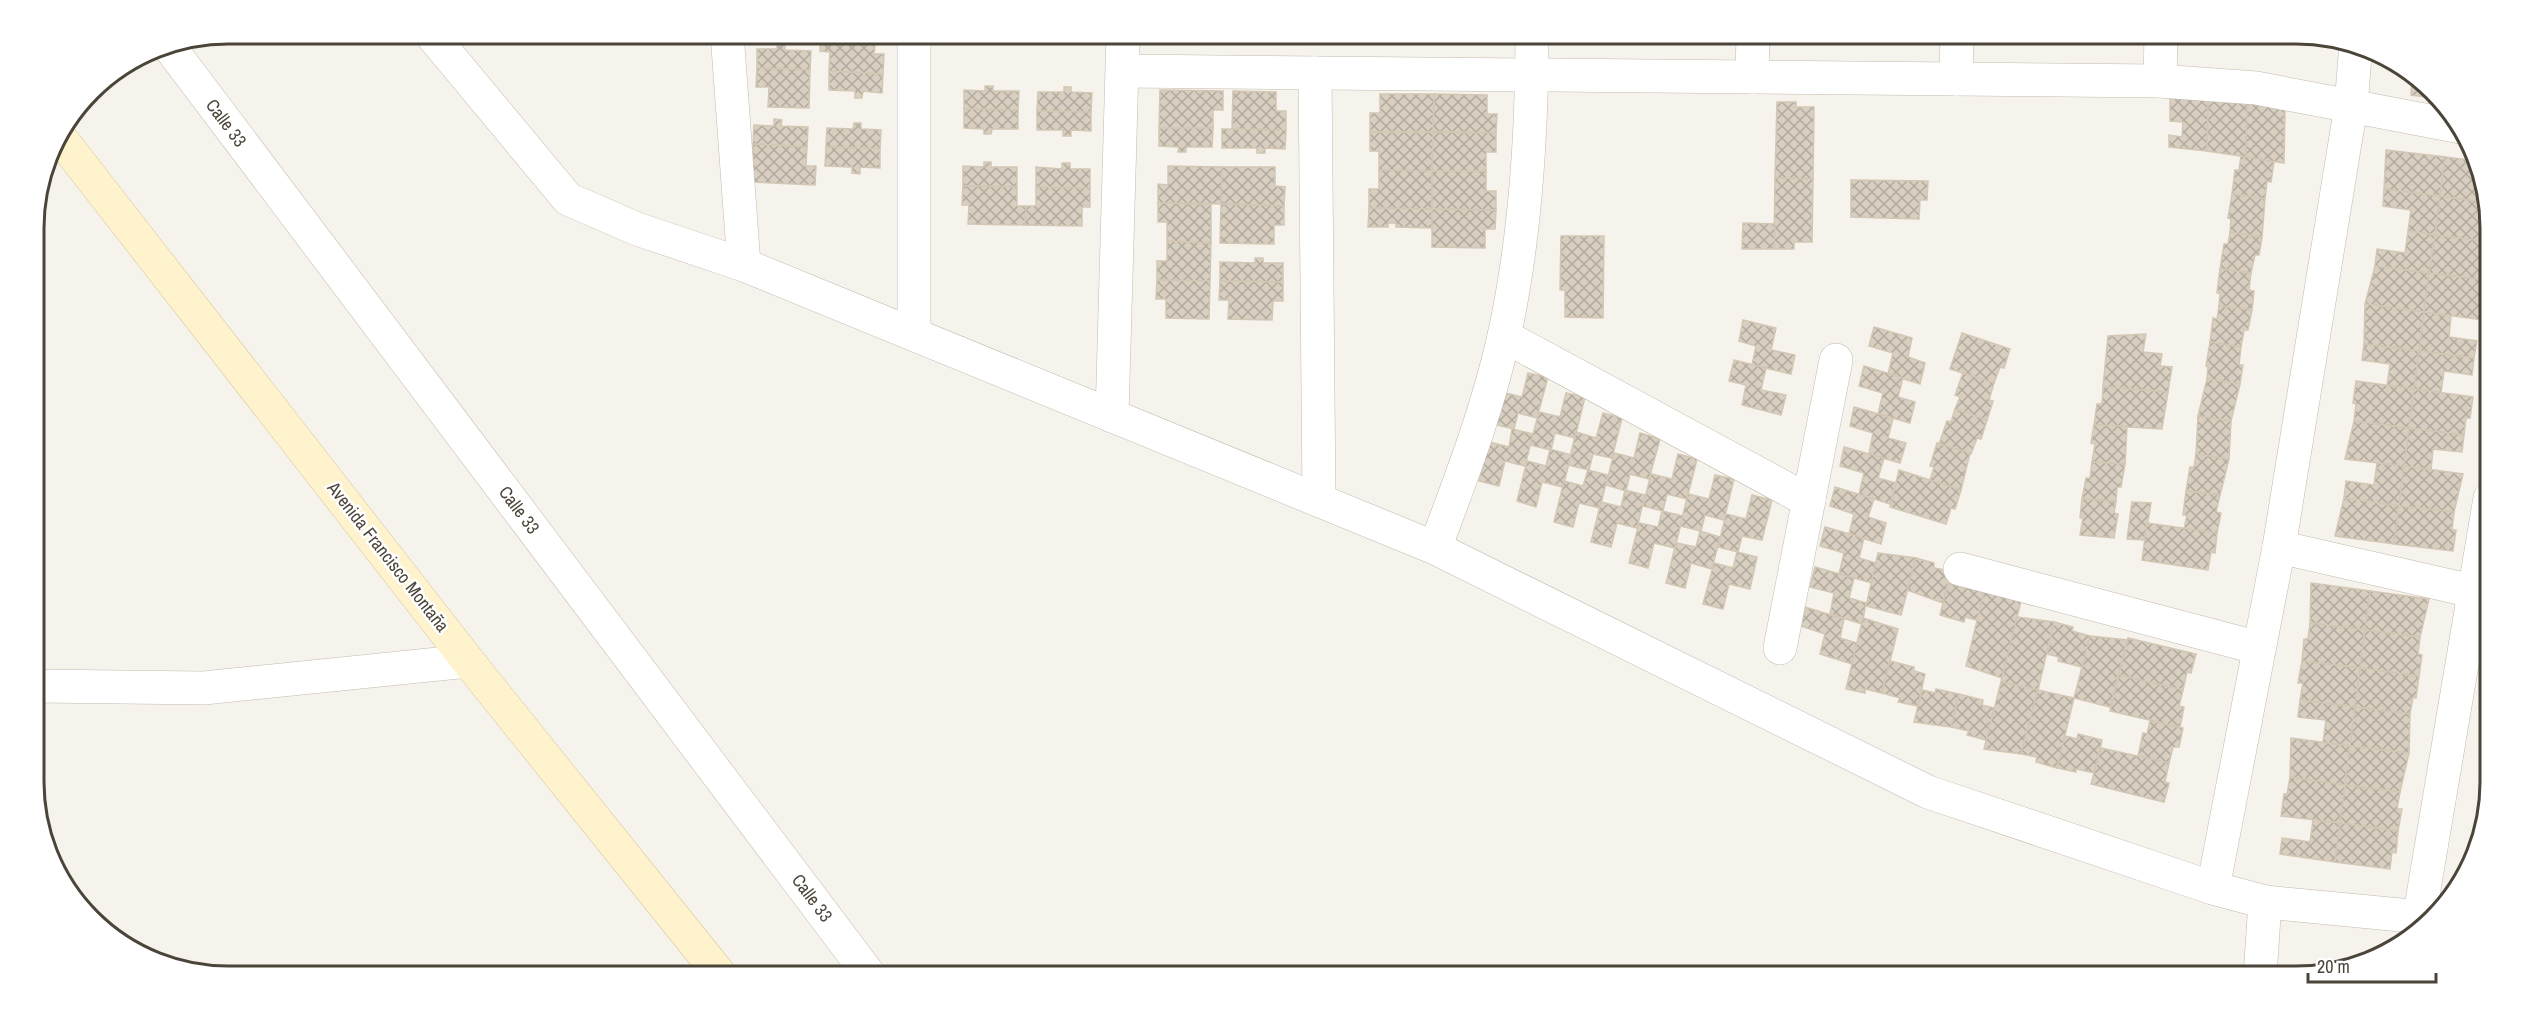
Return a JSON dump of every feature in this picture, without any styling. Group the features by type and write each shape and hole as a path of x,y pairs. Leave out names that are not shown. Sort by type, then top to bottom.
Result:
{"main road":[{"name":"Avenida Francisco Montaña","path":"65,143 468,661 713,966"}],"street":[{"path":"438,43 568,199 637,229 744,265 1435,548 1928,792 2213,888 2265,902 2421,917"},
{"path":"728,43 744,265"},
{"path":"914,43 914,334"},
{"path":"1112,416 1123,43"},
{"path":"1435,548 1474,444 1504,336 1525,209 1532,43"},
{"path":"1752,77 1753,43"},
{"path":"1956,79 1957,43"},
{"path":"2160,81 2161,43"},
{"name":"Calle 33","path":"173,52 862,966"},
{"path":"2213,888 2279,547 2351,106 2355,53"},
{"path":"1124,71 2160,81 2256,88 2449,125"},
{"path":"1315,73 1318,500"},
{"path":"1504,336 1809,501"},
{"path":"1780,648 1836,360"},
{"path":"2279,547 2480,593"},
{"path":"1960,569 2259,648"},
{"path":"2427,911 2480,605"},
{"path":"43,686 204,688 468,661"},
{"path":"2261,965 2265,902"}],"building":[{"path":"820,43 875,43 874,54 884,54 883,74 829,71 830,52 820,51"},
{"path":"777,44 785,44 785,50 811,51 810,70 757,68 757,49 777,49"},
{"path":"757,68 810,70 809,108 768,107 769,87 756,87"},
{"path":"829,71 883,74 882,93 863,91 862,98 855,98 855,91 829,90"},
{"path":"2412,84 2426,97 2411,95"},
{"path":"985,86 993,86 993,91 1019,91 1018,110 964,109 964,90 985,91"},
{"path":"1064,87 1071,87 1071,92 1092,93 1091,112 1037,111 1038,92 1064,92"},
{"path":"2170,88 2208,96 2207,151 2169,147 2169,135 2182,137 2183,122 2170,121"},
{"path":"1160,90 1223,91 1223,110 1213,110 1213,128 1159,128"},
{"path":"1233,91 1276,92 1276,111 1286,111 1286,130 1232,129"},
{"path":"1380,94 1434,94 1433,132 1370,132 1370,113 1380,113"},
{"path":"1434,94 1487,95 1487,114 1497,114 1496,133 1433,132"},
{"path":"2208,96 2247,98 2246,157 2207,151"},
{"path":"2247,98 2285,107 2284,163 2246,157"},
{"path":"1777,102 1796,102 1796,107 1814,107 1813,179 1775,178"},
{"path":"964,109 1018,110 1018,129 992,129 991,134 984,134 984,129 964,128"},
{"path":"1037,111 1091,112 1091,131 1071,130 1071,136 1063,136 1063,130 1037,130"},
{"path":"774,119 782,120 781,126 808,127 807,147 753,144 754,125 774,126"},
{"path":"854,123 861,123 861,129 881,130 880,149 826,147 827,128 853,129"},
{"path":"1159,128 1213,128 1212,147 1186,147 1186,152 1178,152 1179,147 1159,146"},
{"path":"1222,129 1286,130 1285,149 1265,148 1265,153 1257,153 1257,148 1222,148"},
{"path":"1370,132 1433,132 1432,171 1379,170 1379,151 1370,151"},
{"path":"1433,132 1496,133 1496,152 1486,152 1486,171 1432,171"},
{"path":"753,144 807,147 806,166 816,166 815,185 752,182"},
{"path":"826,147 880,149 880,168 860,167 860,174 852,173 852,167 825,166"},
{"path":"2386,150 2445,157 2440,196 2384,189"},
{"path":"2241,156 2274,162 2271,182 2267,181 2265,199 2232,194 2235,170 2239,170"},
{"path":"2445,157 2467,160 2478,201 2440,196"},
{"path":"984,162 991,162 991,167 1017,167 1017,187 963,186 963,166 984,167"},
{"path":"1062,163 1070,163 1070,169 1090,169 1090,188 1036,187 1036,167 1062,169"},
{"path":"1168,166 1222,167 1221,204 1158,203 1158,184 1168,185"},
{"path":"1222,167 1275,167 1275,186 1285,187 1284,206 1221,204"},
{"path":"1379,170 1432,171 1432,209 1369,208 1369,189 1379,189"},
{"path":"1432,171 1486,171 1486,191 1496,191 1496,210 1432,209"},
{"path":"1775,178 1813,179 1812,242 1794,242 1794,249 1774,249"},
{"path":"1851,180 1928,181 1927,200 1920,200 1919,219 1851,217"},
{"path":"963,186 1017,187 1017,206 1026,206 1025,225 968,224 969,205 962,205"},
{"path":"1036,187 1090,188 1090,207 1082,207 1082,226 1025,225 1026,206 1036,206"},
{"path":"2384,189 2440,196 2435,235 2408,231 2411,210 2383,206"},
{"path":"2232,194 2265,199 2262,237 2230,232 2231,219 2228,218"},
{"path":"2440,196 2478,201 2480,241 2435,235"},
{"path":"1158,203 1211,204 1211,243 1167,241 1167,222 1158,222"},
{"path":"1221,204 1284,206 1284,225 1274,225 1274,244 1220,243"},
{"path":"1369,208 1432,209 1432,228 1396,227 1396,223 1388,223 1388,227 1368,227"},
{"path":"1432,209 1496,210 1495,229 1485,229 1485,248 1432,247"},
{"path":"1743,223 1775,224 1774,249 1742,249"},
{"path":"2408,231 2435,235 2429,273 2375,266 2377,249 2405,253"},
{"path":"2230,232 2262,237 2259,255 2255,255 2251,273 2220,269 2224,244 2228,244"},
{"path":"2435,235 2480,241 2480,279 2429,273"},
{"path":"1561,236 1604,236 1603,318 1565,317 1565,290 1560,290"},
{"path":"1167,241 1211,243 1210,281 1157,280 1157,261 1167,261"},
{"path":"1255,258 1263,258 1263,263 1283,263 1283,282 1220,281 1220,262 1255,263"},
{"path":"2375,266 2429,273 2424,312 2365,304"},
{"path":"2220,269 2251,273 2249,290 2254,291 2252,310 2219,306 2220,293 2217,293"},
{"path":"2429,273 2480,279 2480,320 2424,312"},
{"path":"1157,280 1210,281 1209,319 1166,318 1166,299 1156,299"},
{"path":"1220,281 1283,282 1283,301 1273,301 1272,320 1228,319 1229,300 1219,300"},
{"path":"2365,304 2424,312 2419,351 2364,344"},
{"path":"2219,306 2252,310 2248,330 2244,330 2241,347 2210,342 2213,318 2217,319"},
{"path":"2424,312 2451,316 2449,337 2477,341 2474,358 2419,351"},
{"path":"1743,320 1776,328 1771,350 1795,355 1791,374 1752,365 1756,346 1739,341"},
{"path":"1874,327 1912,338 1908,357 1925,363 1920,384 1888,374 1893,353 1869,346"},
{"path":"1962,333 2010,349 2004,368 2000,367 1994,383 1950,369"},
{"path":"2146,334 2143,352 2162,354 2160,366 2172,367 2168,392 2103,387 2108,336"},
{"path":"2210,342 2241,347 2239,365 2243,365 2240,384 2207,379 2208,367 2206,366"},
{"path":"2364,344 2419,351 2414,389 2387,386 2390,364 2362,360"},
{"path":"2419,351 2474,358 2472,375 2444,371 2441,393 2414,389"},
{"path":"1734,360 1766,368 1761,390 1786,395 1781,415 1742,405 1746,385 1729,381"},
{"path":"1864,366 1903,378 1898,397 1915,402 1910,423 1878,414 1883,393 1859,386"},
{"path":"1528,373 1548,377 1537,418 1518,413 1514,429 1493,424 1501,392 1522,397"},
{"path":"1963,373 1994,383 1989,400 1993,401 1987,420 1955,409 1960,397 1955,395"},
{"path":"2207,379 2240,384 2231,421 2198,416"},
{"path":"2356,381 2414,389 2409,428 2354,421 2356,404 2353,403"},
{"path":"2103,387 2168,392 2162,429 2094,425 2097,404 2102,404"},
{"path":"2414,389 2473,397 2470,418 2466,418 2464,435 2409,428"},
{"path":"1566,393 1585,397 1575,438 1555,433 1551,450 1530,445 1539,412 1560,417"},
{"path":"1854,407 1893,418 1888,438 1906,443 1900,463 1869,454 1873,433 1850,426"},
{"path":"1955,409 1987,420 1981,439 1977,438 1971,454 1939,444 1947,421 1951,422"},
{"path":"1603,413 1622,418 1612,458 1593,454 1589,470 1568,465 1576,432 1596,438"},
{"path":"2198,416 2231,421 2229,459 2196,454"},
{"path":"2354,421 2409,428 2404,466 2345,459"},
{"path":"2094,425 2127,426 2125,464 2092,462 2095,444 2091,443"},
{"path":"2409,428 2464,435 2462,452 2433,449 2431,470 2404,466"},
{"path":"1512,429 1533,434 1525,466 1505,461 1499,486 1479,481 1489,442 1509,447"},
{"path":"1640,433 1660,439 1649,479 1630,474 1626,491 1606,485 1614,453 1634,458"},
{"path":"1937,443 1970,453 1961,490 1930,480 1934,467 1930,466"},
{"path":"1844,447 1884,458 1878,478 1896,483 1890,504 1859,494 1864,473 1840,466"},
{"path":"1550,449 1571,455 1563,487 1542,482 1536,507 1517,501 1527,461 1546,466"},
{"path":"1678,454 1697,459 1687,499 1667,494 1663,511 1643,506 1651,474 1672,479"},
{"path":"2196,454 2229,459 2220,495 2186,491 2190,467 2194,467"},
{"path":"2092,462 2125,464 2121,487 2117,487 2116,501 2082,499 2086,478 2090,478"},
{"path":"2377,463 2404,466 2399,506 2344,498 2346,481 2374,485"},
{"path":"2404,466 2463,474 2454,512 2399,506"},
{"path":"1588,470 1608,475 1600,508 1579,503 1573,527 1554,522 1564,481 1583,486"},
{"path":"1899,470 1961,490 1955,509 1951,508 1946,524 1890,507"},
{"path":"1715,475 1734,479 1724,520 1705,515 1701,531 1680,526 1688,494 1709,499"},
{"path":"1835,487 1874,499 1868,517 1886,523 1881,544 1849,534 1854,514 1830,506"},
{"path":"1625,490 1645,495 1637,528 1617,523 1611,547 1591,542 1601,502 1621,507"},
{"path":"2186,491 2220,495 2216,512 2221,513 2217,533 2184,529 2187,515 2183,515"},
{"path":"1752,495 1772,500 1762,540 1742,536 1738,552 1718,547 1726,514 1746,519"},
{"path":"2344,498 2399,506 2394,544 2335,536"},
{"path":"2082,499 2116,501 2114,513 2118,514 2114,538 2080,535 2083,518 2080,518"},
{"path":"2132,502 2151,503 2145,540 2127,539"},
{"path":"2399,506 2454,512 2452,530 2456,530 2453,551 2394,544"},
{"path":"1662,511 1683,516 1675,548 1654,543 1648,568 1629,563 1639,523 1658,527"},
{"path":"2147,523 2217,533 2215,553 2211,552 2208,570 2142,560"},
{"path":"1825,527 1864,538 1859,558 1876,563 1872,583 1839,574 1844,553 1820,546"},
{"path":"1700,531 1720,537 1712,569 1691,563 1685,588 1666,583 1676,543 1696,547"},
{"path":"1737,552 1757,557 1750,589 1729,584 1723,609 1703,604 1714,563 1733,568"},
{"path":"1878,553 1916,558 1901,615 1866,606"},
{"path":"1916,558 1934,563 1934,568 1951,571 1943,603 1907,590"},
{"path":"1815,567 1854,578 1849,598 1866,603 1862,624 1830,614 1834,593 1810,587"},
{"path":"1948,583 1965,588 1966,584 1985,588 1977,620 1965,617 1964,622 1940,615"},
{"path":"2311,583 2370,591 2365,630 2310,623"},
{"path":"1985,588 2021,601 2002,678 1966,666"},
{"path":"2370,591 2429,599 2420,637 2365,630"},
{"path":"1805,607 1844,619 1840,638 1857,643 1852,664 1820,654 1825,634 1801,626"},
{"path":"2017,617 2054,622 2038,690 2001,682"},
{"path":"1863,618 1898,629 1882,693 1865,689 1865,693 1846,689"},
{"path":"2054,622 2073,627 2072,631 2090,636 2082,667 2058,661 2059,657 2047,654"},
{"path":"2310,623 2365,630 2360,668 2302,661 2304,639 2308,639"},
{"path":"2365,630 2420,637 2418,654 2422,655 2419,676 2360,668"},
{"path":"2090,636 2127,640 2110,707 2074,698"},
{"path":"2128,638 2196,654 2191,673 2187,672 2183,690 2119,675"},
{"path":"1890,661 1914,667 1914,671 1925,674 1918,706 1898,702 1900,698 1882,693"},
{"path":"2302,661 2360,668 2355,707 2300,700 2303,683 2298,683"},
{"path":"2360,668 2419,676 2416,698 2413,697 2410,714 2355,707"},
{"path":"2119,675 2183,690 2179,706 2184,707 2180,727 2110,711"},
{"path":"2001,682 2038,690 2021,754 1984,749"},
{"path":"1936,689 1959,694 1951,727 1914,722 1922,690 1935,693"},
{"path":"2038,690 2074,698 2057,768 2036,762 2037,757 2021,754"},
{"path":"1959,694 1983,700 1982,705 1994,708 1986,740 1967,735 1969,731 1951,727"},
{"path":"2300,700 2355,707 2350,746 2323,742 2326,720 2298,717"},
{"path":"2355,707 2410,714 2409,753 2350,746"},
{"path":"2150,721 2183,728 2179,747 2173,747 2169,763 2138,756 2143,733 2147,734"},
{"path":"2078,734 2102,740 2095,773 2057,768 2065,736 2077,739"},
{"path":"2291,738 2350,746 2345,785 2290,777"},
{"path":"2350,746 2409,753 2400,792 2345,785"},
{"path":"2101,748 2169,763 2165,782 2169,783 2164,802 2091,784"},
{"path":"2290,777 2345,785 2340,823 2281,816 2284,794 2287,794"},
{"path":"2345,785 2400,792 2397,809 2402,809 2398,831 2340,823"},
{"path":"2313,820 2340,823 2335,862 2280,854 2282,838 2310,842"},
{"path":"2340,823 2398,831 2396,853 2392,852 2390,869 2335,862"}]}
